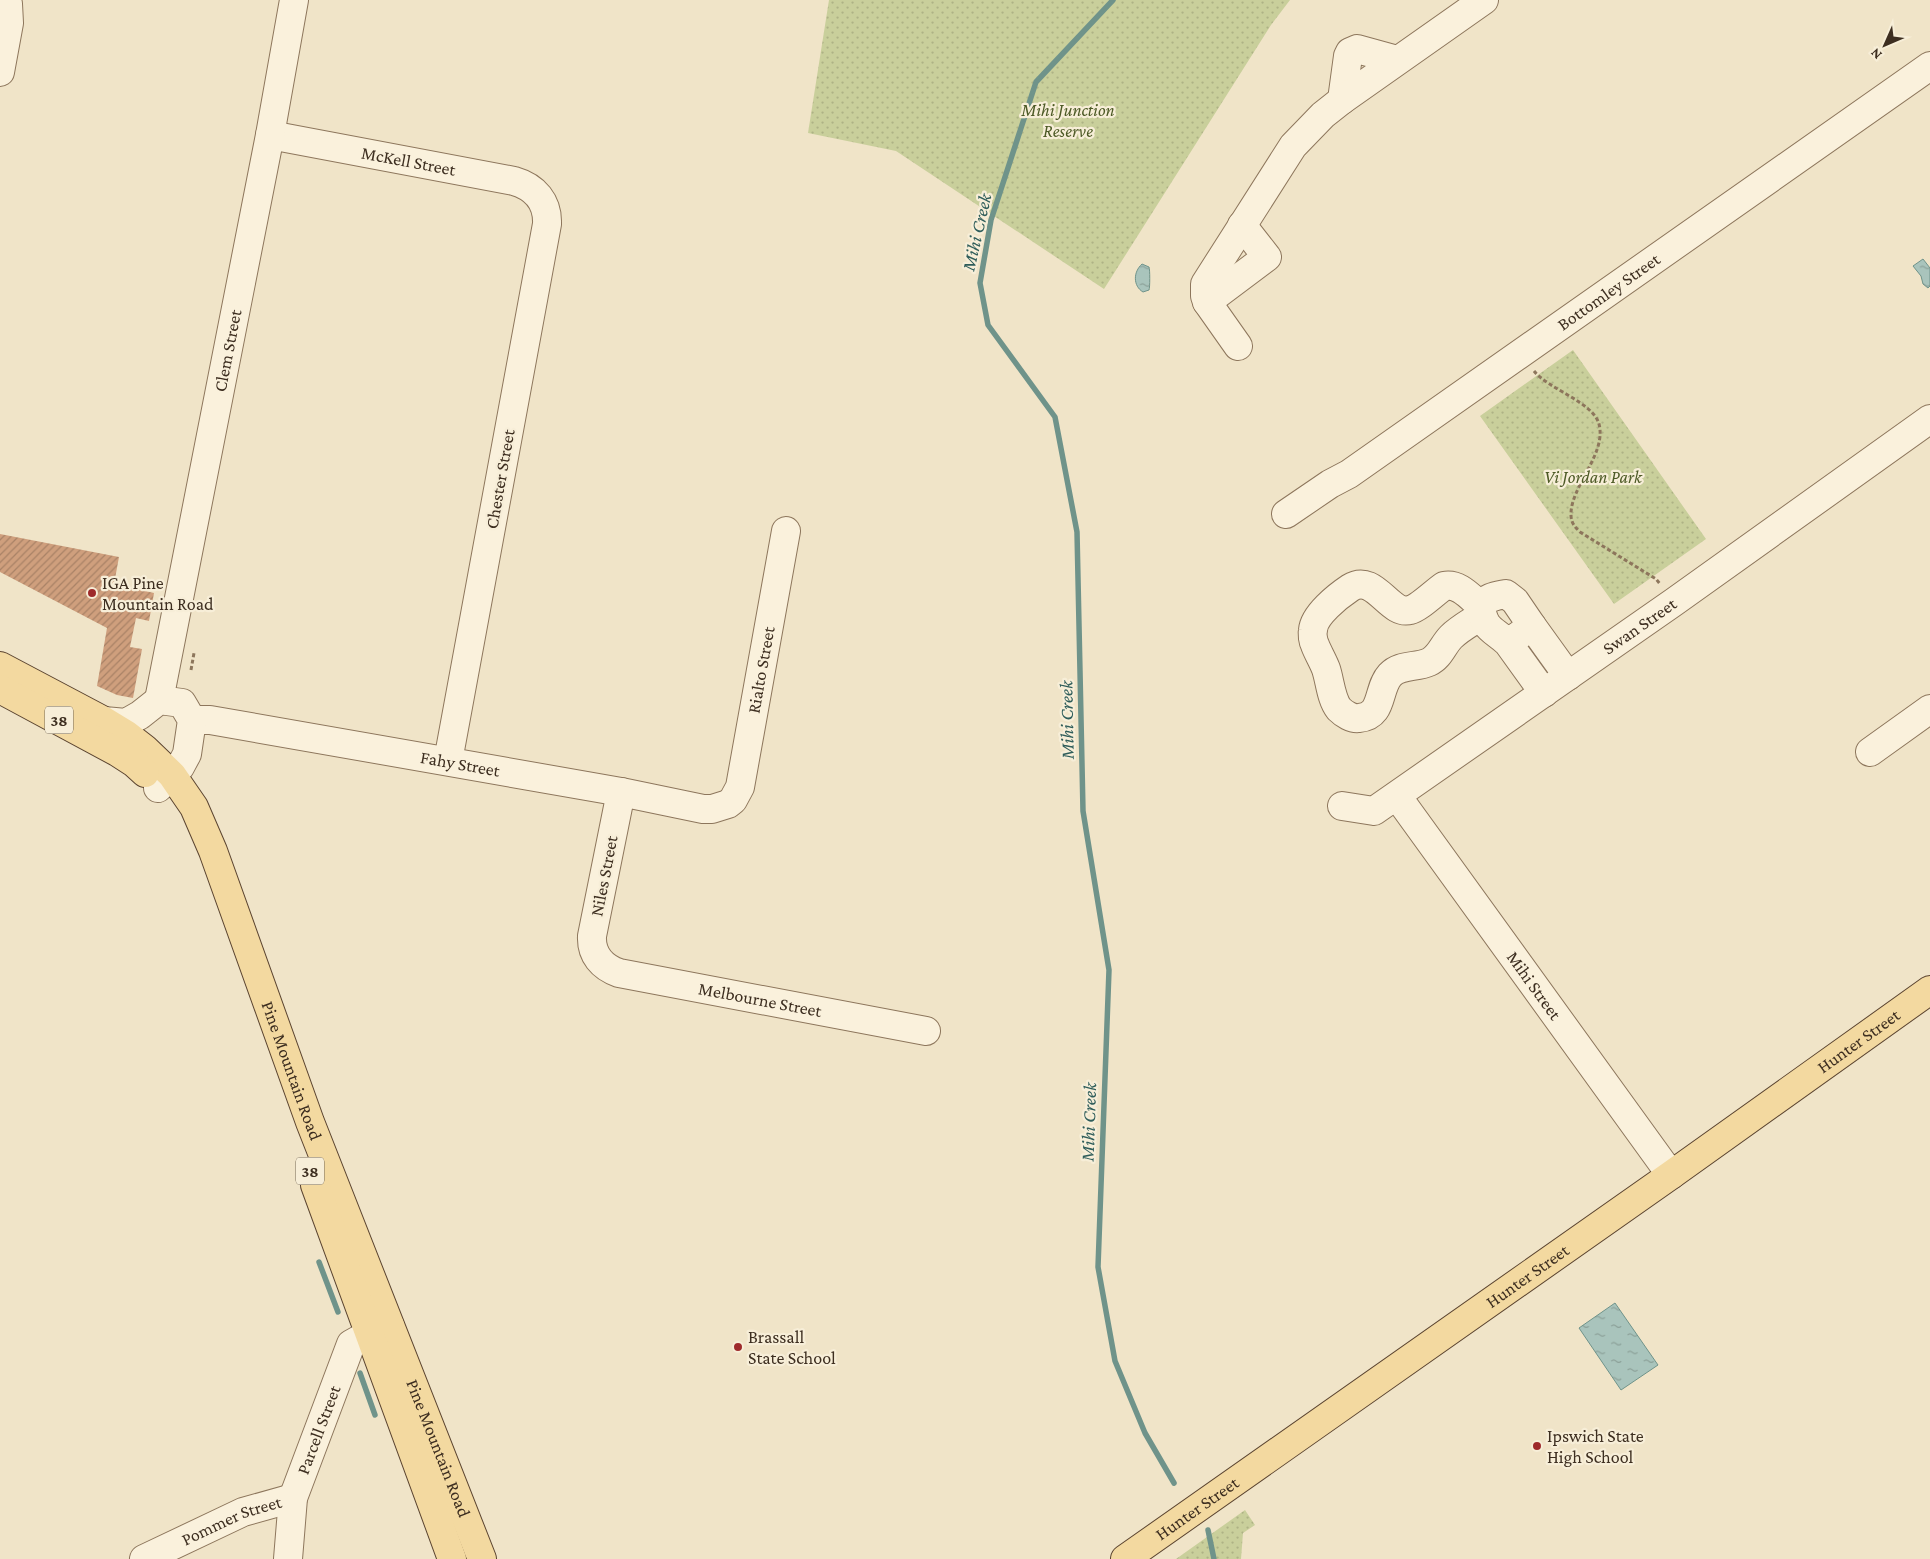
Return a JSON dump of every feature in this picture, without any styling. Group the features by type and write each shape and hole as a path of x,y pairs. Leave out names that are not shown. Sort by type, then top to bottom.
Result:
{"main road":[{"name":"Pine Mountain Road","path":"0,666 104,721 136,726"},
{"name":"Pine Mountain Road","path":"0,689 136,726"},
{"name":"Pine Mountain Road","path":"136,726 134,763 165,782 198,858 379,1330 482,1559"},
{"name":"Hunter Street","path":"1129,1558 1930,990"},
{"name":"Pine Mountain Road","path":"379,1330 452,1559"}],"street":[{"name":"Clem Street","path":"136,726 270,134 294,0"},
{"path":"1238,346 1207,302 1204,290 1208,278 1292,146 1323,115 1342,100 1484,0"},
{"path":"0,72 9,23 8,4"},
{"name":"Bottomley Street","path":"1286,514 1330,484 1349,474 1930,66"},
{"name":"McKell Street","path":"270,134 514,181 530,188 542,199"},
{"name":"Chester Street","path":"448,761 547,224 546,210 542,199"},
{"path":"1207,302 1267,257 1242,225"},
{"name":"Swan Street","path":"1342,806 1374,811 1397,796 1674,602 1930,419"},
{"name":"Rialto Street","path":"728,804 733,800 740,787 786,531"},
{"path":"1368,586 1395,606 1402,610 1410,610 1444,586 1456,586 1482,611 1450,638 1442,650 1429,663 1400,668 1390,675 1384,685 1377,709 1367,716 1358,719 1349,716 1339,708 1325,668 1314,644 1312,630 1323,610 1351,587 1368,586"},
{"path":"1544,693 1508,643 1496,635 1484,621 1483,602 1493,596 1506,594 1515,601 1568,676"},
{"path":"1508,643 1532,626"},
{"path":"136,726 182,703 192,720 187,754 180,767 165,782"},
{"name":"Fahy Street","path":"192,720 210,720 448,761 703,809 712,809 728,804"},
{"path":"1870,752 1926,720"},
{"name":"Niles Street","path":"598,959 593,949 592,936 620,792"},
{"name":"Mihi Street","path":"1397,796 1671,1175"},
{"name":"Melbourne Street","path":"598,959 608,968 619,973 926,1031"},
{"name":"Parcell Street","path":"288,1559 293,1498 351,1344 379,1330"},
{"name":"Pommer Street","path":"144,1559 243,1512 293,1498"}],"path":[{"path":"1521,352 1535,374 1587,407 1599,422 1601,440 1575,500 1571,515 1573,525 1580,532 1656,579 1674,602"}],"green space":[{"name":"Mihi Junction Reserve","path":"829,0 1290,0 1271,25 1104,289 896,151 808,133"},
{"name":"Vi Jordan Park","path":"1573,350 1706,539 1614,604 1480,416"},
{"path":"1245,1510 1255,1525 1243,1533 1241,1559 1176,1559"}],"water":[{"path":"1923,259 1930,268 1930,286 1928,288 1923,284 1921,276 1913,266"},
{"path":"1142,264 1149,267 1150,275 1149,290 1143,292 1137,286 1135,279 1137,271"},
{"path":"1615,1303 1658,1365 1621,1390 1579,1328"}],"building":[{"path":"0,534 119,557 114,584 154,593 149,621 136,618 130,647 142,649 133,698 117,695 97,686 107,628 0,572"}],"waterway":[{"name":"Mihi Creek","path":"1113,0 1036,82 991,220 980,283 988,325 1055,417 1077,532 1083,811 1109,970 1098,1267 1115,1361 1145,1433 1174,1483"},
{"path":"319,1262 338,1312"},
{"path":"360,1373 375,1415"},
{"name":"Mihi Creek","path":"1208,1530 1214,1559"}],"place":[{"name":"IGA Pine Mountain Road","path":"92,593"},
{"name":"Brassall State School","path":"738,1347"},
{"name":"Ipswich State High School","path":"1537,1446"}]}
